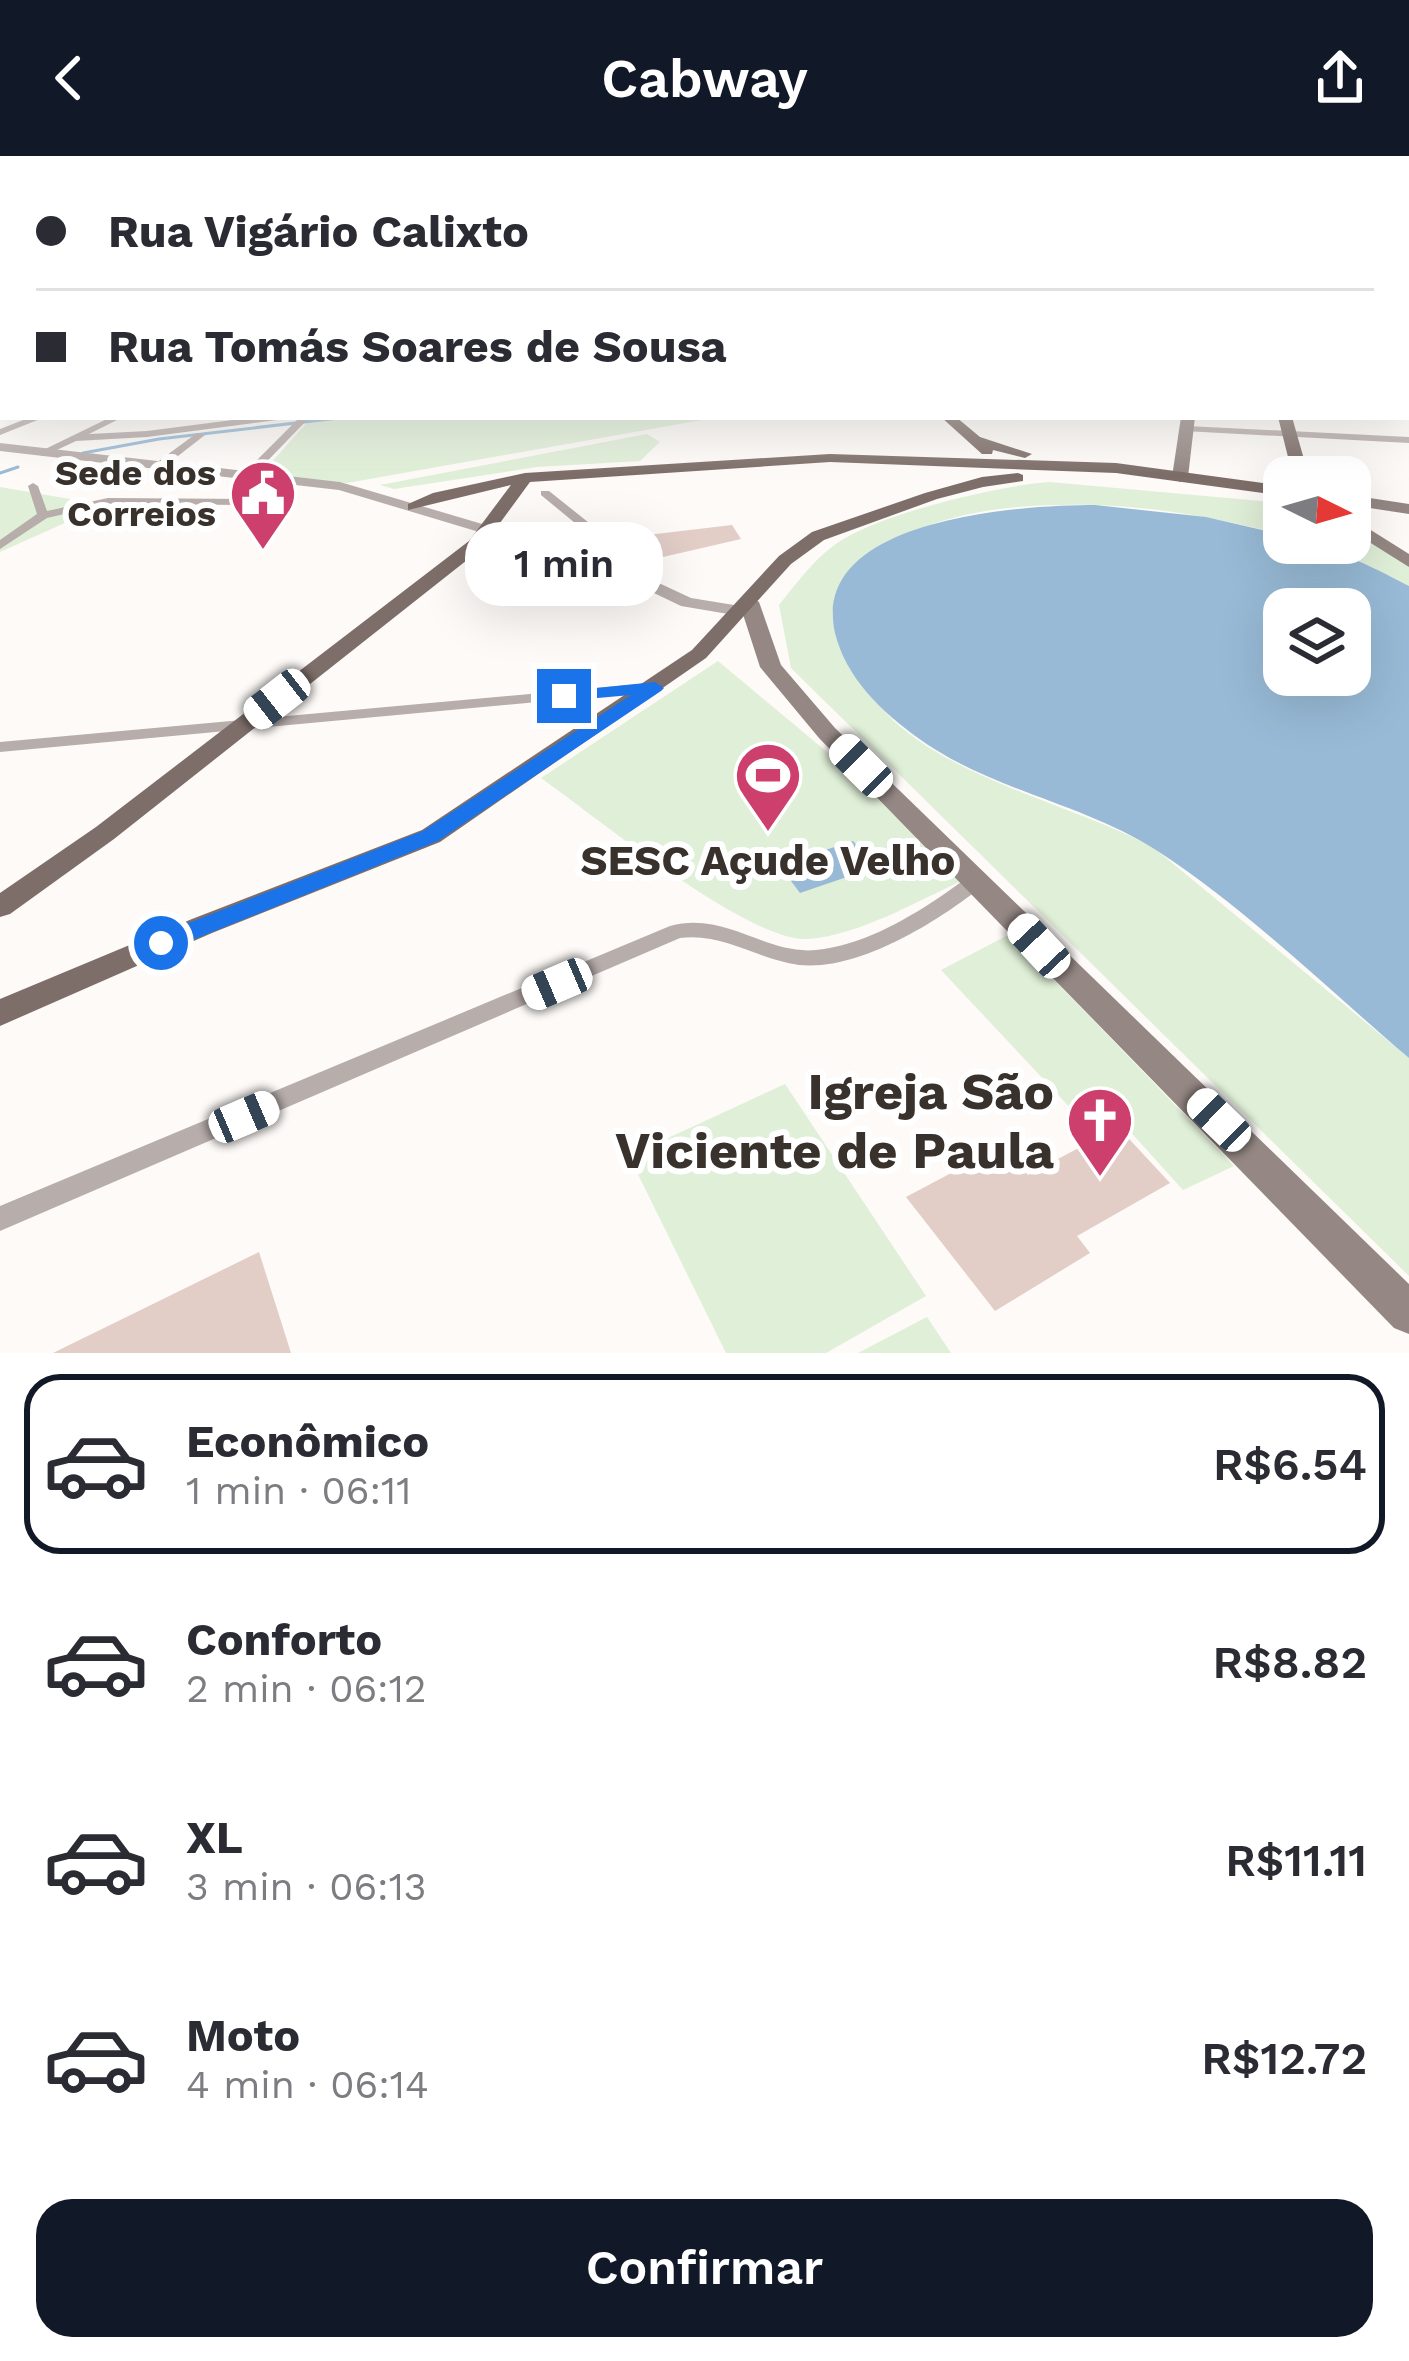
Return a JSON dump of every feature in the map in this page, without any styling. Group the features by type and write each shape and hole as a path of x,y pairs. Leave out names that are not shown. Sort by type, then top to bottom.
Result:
{"main road":[{"path":"952,420 1002,466"},
{"path":"1180,477 1188,423"},
{"path":"1285,426 1294,456"},
{"path":"978,441 1010,452 1263,491"},
{"path":"415,507 439,496 525,478 792,458 1116,468"},
{"path":"0,1012 430,836 699,654 785,560 818,536 982,482 997,476 1002,466"},
{"path":"982,482 1080,477 1263,493"},
{"path":"0,908 497,531 508,497 525,478"},
{"path":"1371,505 1409,510"},
{"path":"1371,536 1409,562"},
{"path":"745,606 762,649 787,689 1409,1313"}],"street":[{"path":"0,429 30,420"},
{"path":"40,454 112,420"},
{"path":"156,468 217,420"},
{"path":"74,438 204,430 260,420"},
{"path":"246,477 304,420"},
{"path":"1188,423 1285,426 1409,440"},
{"path":"0,447 340,486 497,531 643,580 687,602 745,606"},
{"path":"33,486 43,515"},
{"path":"545,493 619,553 643,580"},
{"path":"0,545 43,515 108,501 251,502"},
{"path":"0,747 655,688"},
{"path":"0,1219 677,931 711,928 794,958 829,957 929,912 977,880"}],"green space":[{"path":"309,420 702,420 347,483 260,475"},
{"path":"647,434 660,442 640,461 537,467 394,489 380,485"},
{"path":"1049,482 1263,501 1263,530 1119,506 1031,506 967,514 906,534 854,569 840,588 833,619 836,632 882,708 912,736 977,773 1154,848 1409,1058 1409,1276 791,668 779,605 836,544 880,522 1000,489"},
{"path":"0,487 105,505 0,552"},
{"path":"1371,541 1409,567 1409,586 1358,564 1371,564"},
{"name":"SESC Açude Velho","path":"718,661 869,787 964,880 848,931 808,939 782,935 711,899 541,778"},
{"path":"1010,934 1234,1166 1183,1190 1118,1118 1092,1131 941,970"},
{"path":"785,1084 926,1296 826,1353 726,1353 629,1156"},
{"path":"927,1317 951,1353 858,1353"}],"water":[{"path":"1095,505 1206,517 1263,530 1263,564 1364,564 1409,586 1409,1058 1253,922 1156,850 1098,820 946,756 891,717 867,693 835,633 836,594 854,564 887,542 928,526 1021,509"},
{"path":"853,841 876,867 800,893 779,865"}],"building":[{"path":"732,525 741,539 663,557 639,536"},
{"path":"1118,1127 1170,1183 1077,1236 1090,1253 995,1311 906,1197 1004,1145 1028,1175"},
{"path":"259,1252 291,1353 53,1353"}],"waterway":[{"path":"83,453 321,420"},
{"path":"0,473 18,467"}],"place":[{"name":"Sede dos Correios","path":"263,552"},
{"name":"SESC Açude Velho","path":"768,834"},
{"name":"Igreja São Viciente de Paula","path":"1100,1179"}],"route":[{"path":"161,943 430,836 655,688 564,696"}]}
